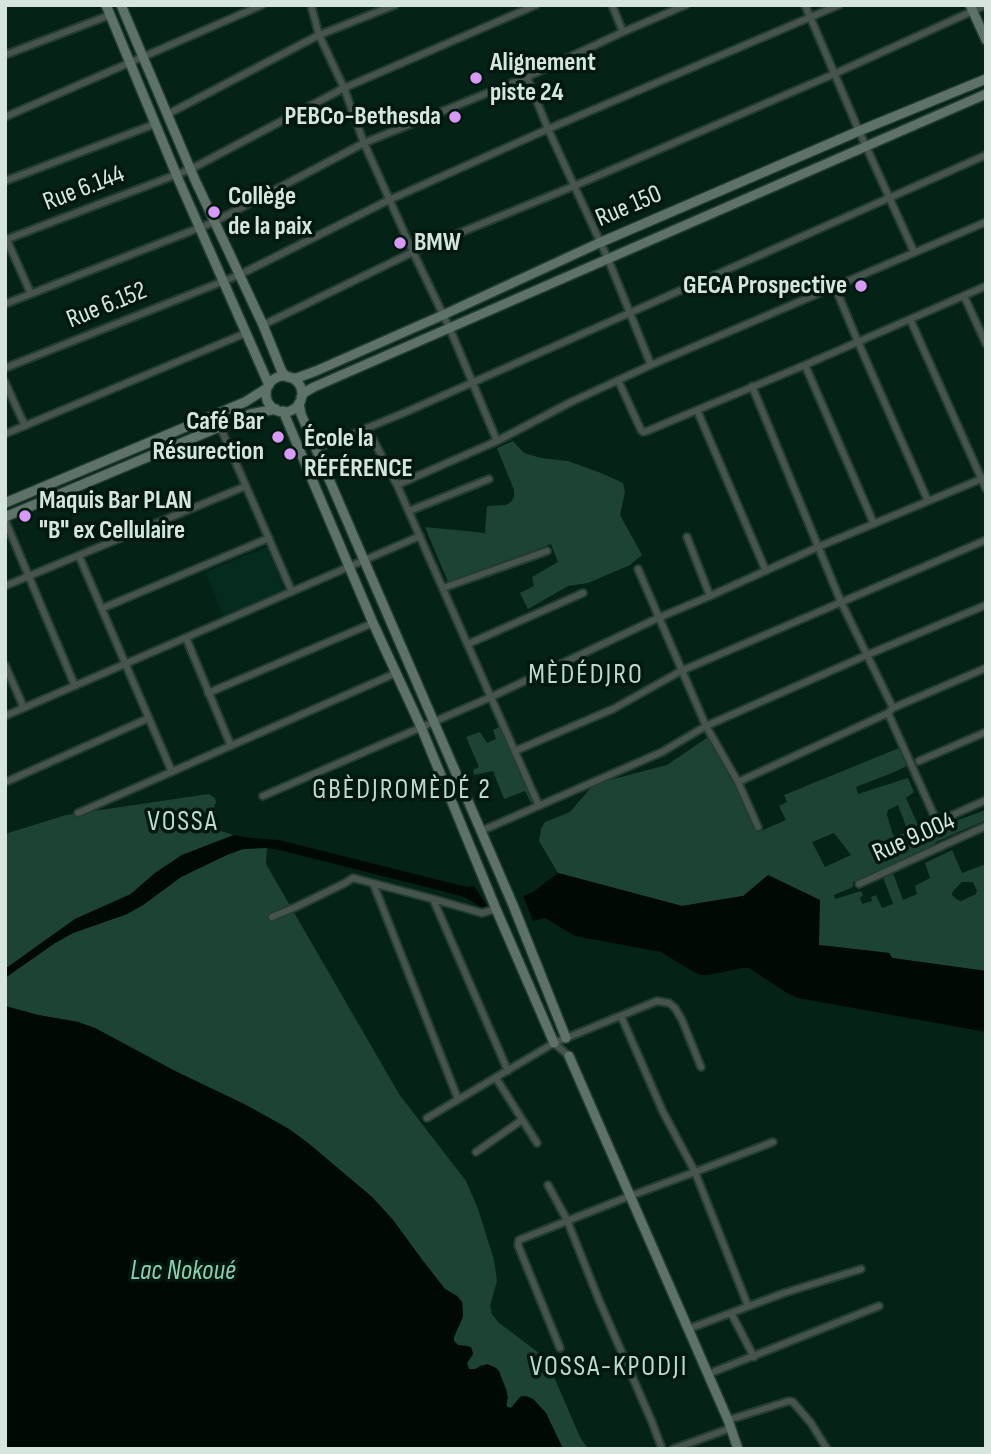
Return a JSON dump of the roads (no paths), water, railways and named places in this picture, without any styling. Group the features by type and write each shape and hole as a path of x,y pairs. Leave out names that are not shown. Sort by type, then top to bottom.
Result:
{"main road":[{"path":"106,5 268,386 267,400 279,410 350,567 421,727 554,1043"},
{"path":"125,7 143,57 191,169 282,372 301,388 301,414 435,721 566,1038"},
{"path":"972,8 986,40"},
{"name":"Rue 150","path":"289,377 297,378 316,371 599,243 986,79"},
{"name":"Rue 150","path":"300,400 305,392 314,387 986,94"},
{"path":"5,503 215,415 253,398 277,378 289,377"},
{"path":"5,519 256,412 292,410 300,400"},
{"path":"569,1056 730,1424 738,1449"}],"street":[{"path":"5,117 262,5"},
{"path":"311,5 319,35 344,88 364,143 450,329 497,441"},
{"path":"168,114 319,35 396,5"},
{"name":"Rue 6.144","path":"6,239 191,169 344,88 536,5"},
{"path":"612,5 623,32"},
{"path":"5,304 215,222 364,143 527,76 686,5"},
{"path":"805,5 914,252"},
{"name":"Rue 6.152","path":"5,368 239,275 389,200 839,5"},
{"path":"263,325 413,252 834,74 972,8 986,5"},
{"path":"5,55 110,15"},
{"path":"527,76 548,129 608,259 651,365"},
{"path":"5,181 155,124"},
{"path":"316,449 472,383 986,155"},
{"path":"397,485 497,441 651,365 986,222"},
{"path":"6,239 31,294"},
{"path":"618,380 643,432 647,431 986,286"},
{"path":"835,287 928,501"},
{"path":"964,296 986,344"},
{"path":"910,319 984,478 986,489"},
{"path":"5,434 246,333"},
{"path":"805,365 874,524"},
{"path":"5,383 25,426"},
{"path":"752,386 841,602 890,710"},
{"path":"696,410 766,571"},
{"path":"215,415 292,592"},
{"path":"367,428 409,511 539,806"},
{"path":"263,796 491,697 658,618 818,547 984,478"},
{"path":"409,511 489,479"},
{"path":"5,586 246,486"},
{"path":"5,519 75,686"},
{"path":"5,716 420,536"},
{"path":"687,537 710,596"},
{"path":"103,608 269,538"},
{"path":"515,751 613,709 681,671 986,540"},
{"path":"443,588 547,551"},
{"path":"79,555 172,772"},
{"path":"638,569 706,726 738,782 758,827"},
{"path":"468,644 583,593"},
{"path":"481,831 662,752 706,726 986,605"},
{"path":"208,693 373,623"},
{"path":"186,638 231,746"},
{"path":"5,665 24,708"},
{"path":"738,782 986,668"},
{"path":"78,813 396,673"},
{"name":"Rue 9.004","path":"890,710 937,822 986,800"},
{"path":"8,781 149,718"},
{"path":"919,761 986,732"},
{"name":"Rue 9.004","path":"859,884 986,826"},
{"path":"272,916 353,878 482,913 496,909"},
{"path":"373,883 458,1099"},
{"path":"433,899 508,1071"},
{"path":"426,1118 554,1043 657,1001 669,1003 675,1008 701,1068"},
{"path":"621,1016 663,1112 695,1172 748,1306"},
{"path":"566,1038 569,1056"},
{"path":"554,1043 569,1056"},
{"path":"496,1078 537,1143"},
{"path":"476,1152 522,1120"},
{"path":"560,1348 517,1242 567,1220 773,1142"},
{"path":"548,1185 567,1220 662,1449"},
{"path":"688,1329 861,1269"},
{"path":"708,1374 879,1307"},
{"path":"732,1313 754,1357"},
{"path":"673,1449 789,1401 793,1402 811,1423 827,1449"}],"water":[{"path":"234,835 279,840 467,887 474,886 487,906 483,908 464,897 279,850 243,849 181,877 127,914 73,933 5,978 5,969 75,919 131,894 155,873 182,855"},
{"path":"558,873 682,906 743,896 768,875 820,900 819,945 889,953 892,958 986,971 986,1032 798,998 749,968 701,975 661,952 575,936 545,918 533,921 523,896 533,892"},
{"name":"Lac Nokoué","path":"5,1006 95,1028 246,1105 308,1143 372,1197 393,1220 445,1289 462,1302 463,1316 454,1341 458,1345 471,1347 473,1353 467,1363 469,1369 487,1364 499,1371 508,1397 507,1407 511,1408 523,1396 533,1399 546,1413 563,1449 5,1449"}],"place":[{"name":"Alignement piste 24","path":"476,78"},
{"name":"PEBCo-Bethesda","path":"455,117"},
{"name":"Collège de la paix","path":"214,212"},
{"name":"BMW","path":"400,243"},
{"name":"GECA Prospective","path":"861,286"},
{"name":"Café Bar Résurection","path":"278,437"},
{"name":"École la RÉFÉRENCE","path":"290,454"},
{"name":"Maquis Bar PLAN \"B\" ex Cellulaire","path":"25,516"}],"district":[{"name":"MÈDÉDJRO","path":"586,676"},
{"name":"GBÈDJROMÈDÉ 2","path":"402,791"},
{"name":"VOSSA","path":"183,823"},
{"name":"VOSSA-KPODJI","path":"609,1368"}]}
